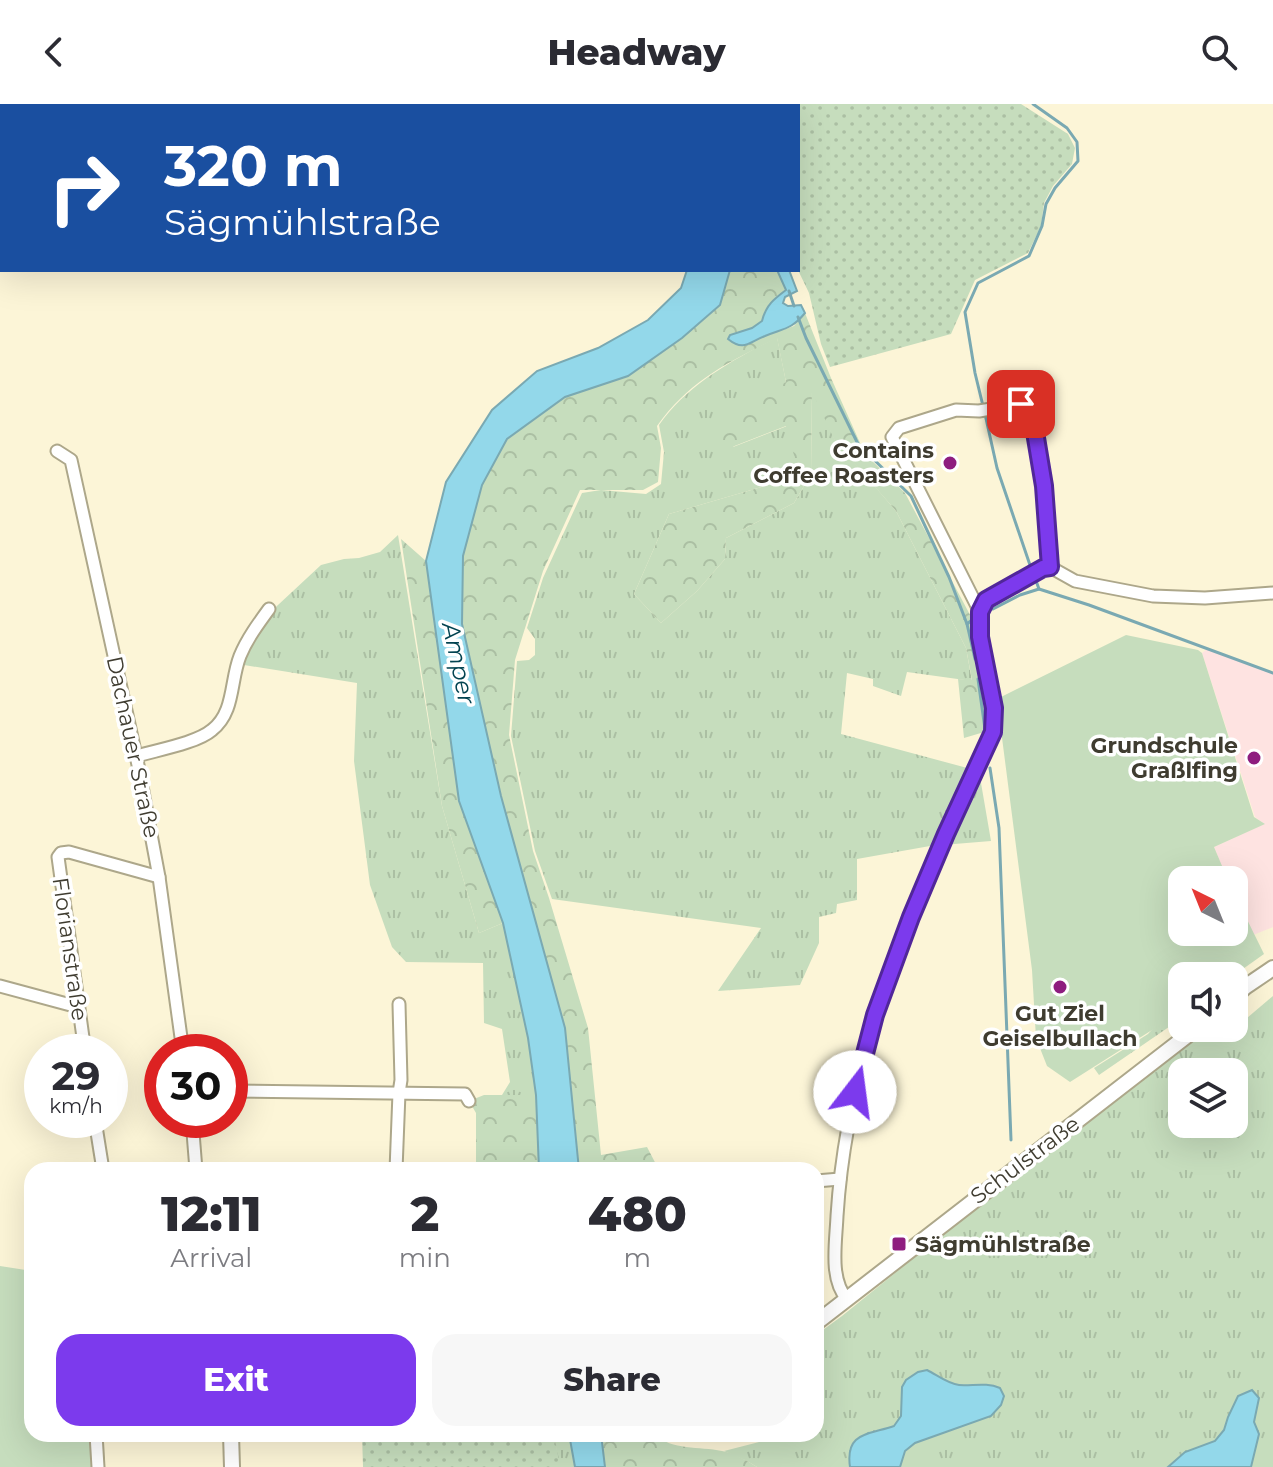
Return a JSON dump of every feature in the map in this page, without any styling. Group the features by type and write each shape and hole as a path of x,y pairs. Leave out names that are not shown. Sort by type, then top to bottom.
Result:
{"street":[{"path":"980,612 892,437 899,428 956,410 984,410 1021,404 1032,414 1044,486 1046,568"},
{"name":"Dachauer Straße","path":"57,451 71,460 137,756 159,877 181,1034"},
{"path":"847,1299 841,1292 837,1276 836,1243 840,1179 852,1101 875,1015 922,890 993,732 994,708 980,637 980,612 986,600 1046,568"},
{"path":"1046,568 1075,581 1153,596 1205,598 1273,593"},
{"path":"137,756 200,737 213,730 227,713 239,660 248,639 269,609"},
{"name":"Florianstraße","path":"82,1034 58,857 61,853 69,852 159,877"},
{"path":"1248,985 1273,968"},
{"path":"1248,992 1273,979"},
{"path":"0,986 78,1007"},
{"path":"396,1162 401,1080 399,1004"},
{"name":"Schulstraße","path":"824,1317 1179,1042"},
{"path":"248,1091 465,1094 469,1101"},
{"path":"98,1138 102,1162"},
{"path":"193,1138 195,1162"},
{"path":"824,1180 840,1179"},
{"path":"96,1442 98,1467"},
{"path":"231,1442 232,1467"}],"shaded area":[{"name":"Grundschule Graßlfing","path":"1207,649 1273,673 1273,927 1253,935 1248,927 1248,866 1221,866 1214,847 1264,824 1255,817 1202,653"}],"green space":[{"path":"800,104 1021,104 1068,134 1075,148 1072,164 1053,186 1044,203 1041,226 1028,253 975,280 951,334 830,367 809,293 799,272"},
{"path":"729,272 778,272 786,290 771,303 763,321 730,335 747,345 794,326 805,313 865,454 905,493 976,626 989,693 991,730 964,738 958,679 972,680 966,648 896,511 835,441 812,391 811,474 794,503 726,538 725,559 697,591 661,623 634,594 669,514 782,481 795,459 786,426 732,447 703,431 786,382 777,338 711,374 670,410 657,426 661,448 658,482 643,490 580,490 543,571 515,660 509,735 533,851 588,1028 601,1155 647,1147 655,1162 578,1162 565,1028 501,796 462,624 463,556 482,485 507,439 565,397 630,375 682,338 720,305"},
{"path":"777,337 786,382 733,447 787,426 796,459 782,481 669,514 634,594 661,623 697,591 725,559 726,538 794,503 811,474 812,388 835,440 896,511 966,648 972,681 907,672 901,696 873,686 873,679 847,673 841,734 971,769 981,783 991,841 930,846 857,859 857,900 837,904 836,913 819,917 819,943 800,985 718,991 761,928 552,899 535,851 511,736 517,661 529,660 535,655 535,639 527,628 543,578 582,493 601,490 646,494 661,484 664,452 659,425 697,385"},
{"path":"398,535 442,806 479,933 503,923 528,1038 536,1095 502,1095 510,1082 502,1029 484,1023 483,963 406,962 392,947 370,885 354,761 357,683 244,665 264,618 321,565 380,552"},
{"path":"401,539 426,561 459,801 503,923 479,933 442,806"},
{"path":"1126,635 1198,650 1202,653 1254,817 1265,824 1214,847 1222,866 1168,866 1168,946 1248,946 1248,921 1264,954 1248,965 1248,962 1168,962 1168,1020 1070,1082 1047,1066 1036,1038 1032,970 997,699"},
{"path":"1273,996 1273,1467 757,1467 724,1451 759,1442 824,1442 824,1329 1168,1059 1168,1138 1248,1138 1248,1058 1169,1058 1190,1042 1248,1042 1248,1017"},
{"path":"1168,1012 1168,1028 1099,1075 1094,1068 1148,1034"},
{"path":"484,1095 536,1095 539,1162 476,1162 476,1113 469,1101"},
{"path":"0,1266 24,1270 24,1442 90,1442 91,1467 0,1467"},
{"path":"362,1442 555,1442 560,1467 363,1467"},
{"path":"555,1442 570,1442 575,1467 559,1467"},
{"path":"602,1442 667,1442 731,1453 757,1467 605,1467"}],"water":[{"name":"Amper","path":"686,272 729,272 720,305 682,338 628,376 565,397 507,439 482,485 463,556 462,624 501,796 565,1028 578,1162 539,1162 536,1095 528,1038 503,923 459,801 426,561 446,482 492,410 537,371 598,348 648,320 681,288"},
{"path":"778,272 790,272 797,291 785,297 783,303 788,306 801,305 805,313 796,323 746,345 738,345 728,339 730,335 752,328 762,321 771,303 786,290"},
{"path":"927,1370 955,1384 1000,1388 1004,1396 1001,1405 991,1416 915,1443 905,1451 900,1467 850,1467 849,1456 855,1441 894,1426 901,1416 902,1387 906,1380"},
{"path":"1252,1390 1259,1398 1254,1422 1259,1434 1251,1467 1168,1467 1185,1452 1215,1441 1224,1430 1238,1396"},
{"path":"570,1442 602,1442 605,1467 575,1467"}],"waterway":[{"path":"983,406 965,312 978,283 1029,256 1042,226 1046,204 1078,161 1077,142 1067,128 1033,104"},
{"path":"789,291 794,306"},
{"path":"798,317 858,444 911,496 967,624 972,620"},
{"path":"985,414 997,468 1032,571"},
{"path":"1035,578 1039,589"},
{"path":"993,609 1039,589 1273,673"},
{"path":"967,624 975,659"},
{"path":"978,679 985,729"},
{"path":"990,768 999,828 1011,1140"}],"place":[{"name":"Contains Coffee Roasters","path":"950,463"},
{"name":"Grundschule Graßlfing","path":"1254,758"},
{"name":"Gut Ziel Geiselbullach","path":"1060,987"},
{"name":"Sägmühlstraße","path":"899,1244"}],"route":[{"path":"855,1092 875,1015 911,917 993,732 994,708 980,637 980,612 986,600 1050,567 1044,486 1032,414 1021,404"}]}
